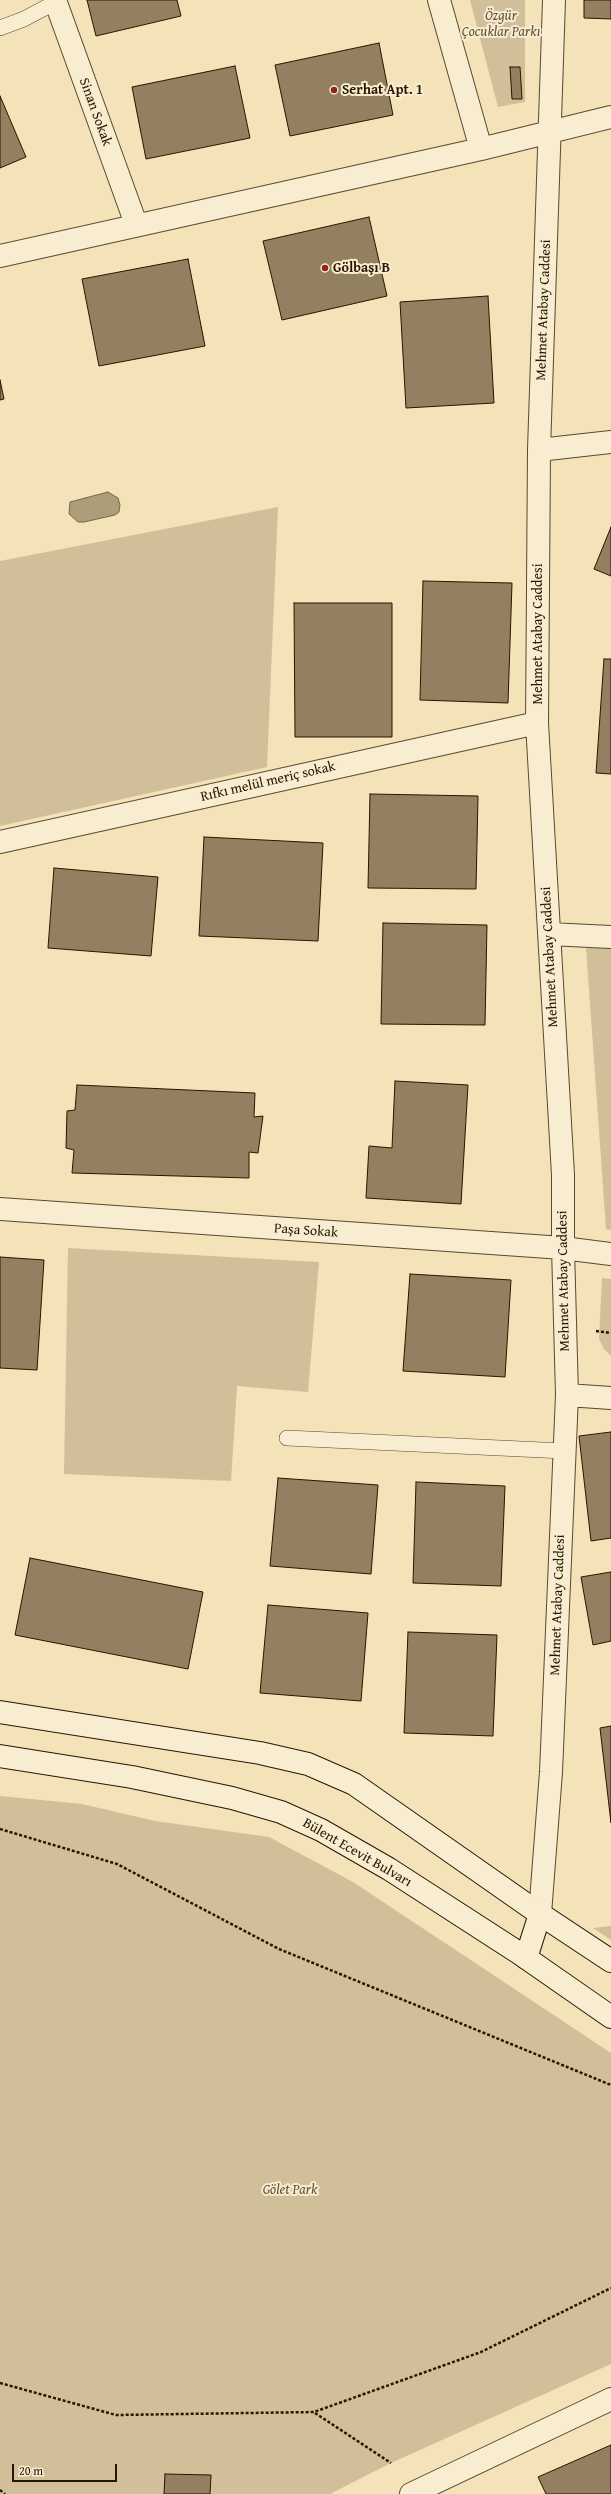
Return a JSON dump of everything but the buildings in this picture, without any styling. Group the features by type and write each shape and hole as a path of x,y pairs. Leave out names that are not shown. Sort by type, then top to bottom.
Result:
{"street":[{"path":"439,0 482,149"},
{"name":"Mehmet Atabay Caddesi","path":"526,1958 540,1914 551,1772 567,1395 562,1248 563,1175 537,723 539,450 551,133 554,0"},
{"name":"Sinan Sokak","path":"56,1 136,224"},
{"path":"0,256 136,224 482,149 611,118"},
{"path":"539,450 611,442"},
{"name":"Rıfkı melül meriç sokak","path":"0,842 537,723"},
{"path":"549,934 611,937"},
{"name":"Paşa Sokak","path":"0,1209 562,1248 611,1254"},
{"path":"567,1395 611,1398"},
{"path":"0,1712 260,1753 308,1764 354,1784 540,1914 611,1961"},
{"name":"Bülent Ecevit Bulvarı","path":"0,1756 132,1777 232,1798 281,1812 321,1830 389,1869 526,1958 611,2017"},
{"path":"411,2494 611,2399"}],"lane":[{"path":"0,28 24,19 56,1"},
{"path":"286,1438 564,1451"}],"path":[{"path":"0,1829 117,1864 279,1949 611,2085"},
{"path":"0,2383 116,2415 314,2412 481,2352 611,2288"},
{"path":"314,2412 391,2463"},
{"path":"0,2490 4,2494"}],"green space":[{"name":"Özgür Çocuklar Parkı","path":"470,0 525,0 525,102 498,107"},
{"path":"278,507 267,767 0,826 0,561"},
{"path":"586,948 611,948 611,1230 606,1229"},
{"path":"68,1248 319,1262 308,1392 237,1386 231,1481 64,1474"},
{"path":"602,1278 611,1279 611,1356 604,1349 599,1339"},
{"name":"Gölet Park","path":"0,1796 82,1804 155,1821 269,1837 353,1882 611,2053 611,2364 391,2463 330,2494 0,2494"},
{"path":"611,1926 611,1940 593,1928"}],"shaded area":[{"path":"108,492 118,498 120,505 119,512 115,515 78,522 69,514 70,502"}],"place":[{"name":"Serhat Apt. 1","path":"334,90"},
{"name":"Gölbaşı B","path":"325,268"}]}
